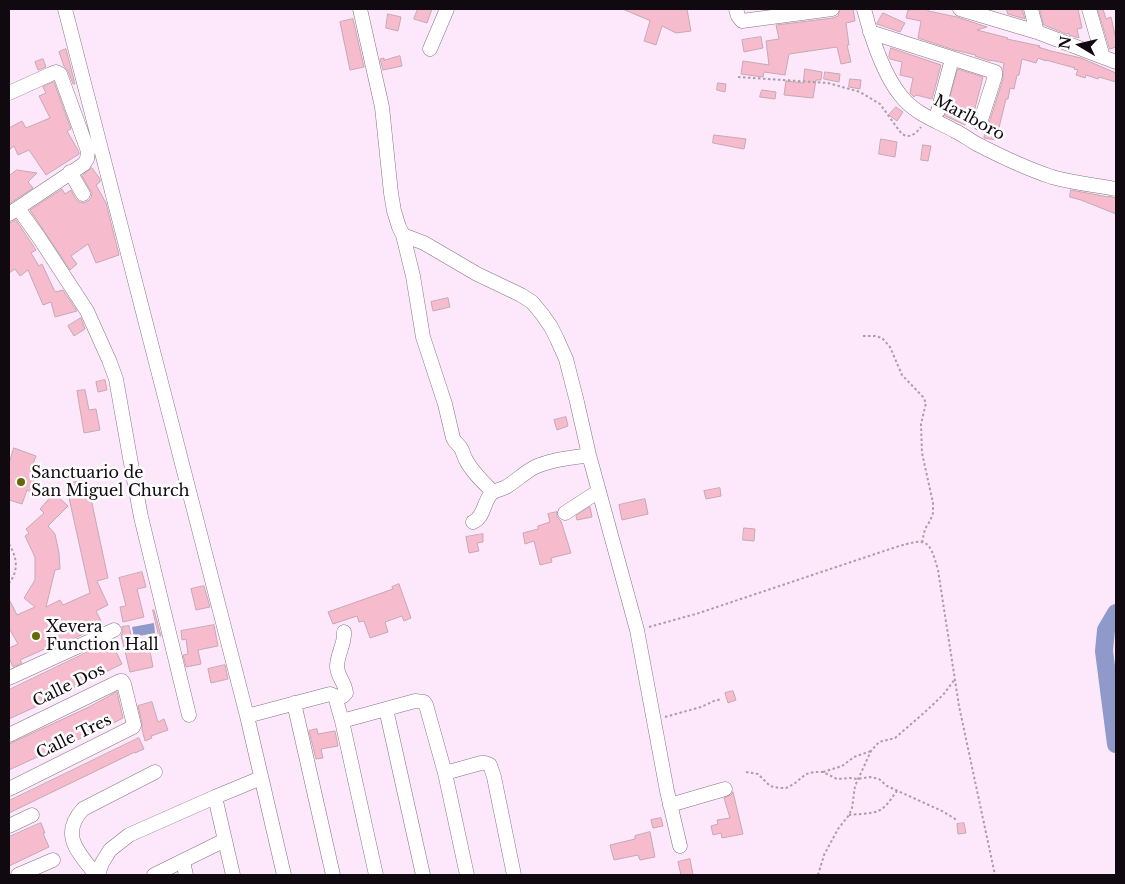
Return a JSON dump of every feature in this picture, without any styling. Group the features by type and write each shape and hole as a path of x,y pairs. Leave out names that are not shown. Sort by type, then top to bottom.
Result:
{"street":[{"path":"65,9 247,716 284,875"},
{"path":"360,9 382,107 394,211 398,227 403,235 413,276 423,337 453,438 462,450 466,460 493,492"},
{"path":"430,48 447,9"},
{"path":"736,9 742,21 832,9"},
{"name":"Marlboro","path":"864,9 870,32 885,70 901,97 915,109 974,143 1029,168 1052,177 1116,189"},
{"path":"960,9 976,12 1037,32 1116,62"},
{"path":"1031,9 1037,32"},
{"path":"1089,9 1103,57"},
{"path":"870,32 995,72 996,76 980,123"},
{"path":"938,111 952,58"},
{"path":"9,93 56,72 60,74 88,151 84,164 13,211 40,239 87,312 110,360 116,379 141,517 189,715"},
{"path":"70,172 83,194"},
{"path":"403,235 424,242 477,274 532,302 551,327 566,359 589,455 637,630 653,720 680,846"},
{"path":"473,522 481,516 493,492 506,487 529,470 545,463 589,455"},
{"path":"565,514 599,491"},
{"path":"9,678 114,630"},
{"path":"336,699 346,693 346,688 338,674 337,664 343,647 344,632"},
{"name":"Calle Dos","path":"9,735 120,680 124,684 129,704"},
{"path":"247,716 330,694 335,696 376,875"},
{"path":"342,721 416,700 424,702 445,773 467,875"},
{"path":"294,703 334,875"},
{"name":"Calle Tres","path":"9,789 133,727 129,704"},
{"path":"386,709 423,875"},
{"path":"445,773 481,763 490,765 514,875"},
{"path":"155,772 83,809 75,817 72,826 72,840 78,853 97,875 110,850 128,835 261,778"},
{"path":"670,805 725,789"},
{"path":"215,797 233,875"},
{"path":"9,826 32,815"},
{"path":"154,875 185,868 225,840"},
{"path":"18,875 53,860"}],"path":[{"path":"738,77 828,83 860,92 880,104 904,136 917,132"},
{"path":"862,336 882,338 890,347 902,375 923,397 926,403 921,424 922,453 934,503 933,513 925,529 922,542"},
{"path":"637,630 699,613 896,547 916,542 926,543 933,553 938,570 959,706 995,875"},
{"path":"9,544 15,553 17,566 9,583"},
{"path":"818,875 824,855 852,808 857,779 871,751 879,742 895,738 918,719 943,695 955,678"},
{"path":"653,720 701,707 722,699"},
{"path":"746,772 758,774 770,786 786,788 806,774 824,772 842,766 854,757 871,751"},
{"path":"824,772 837,779 870,777 879,779 887,786 942,811 957,820"},
{"path":"849,815 880,811 898,790"}],"water":[{"path":"154,623 155,633 134,637 132,627"}],"building":[{"path":"418,9 432,9 427,23 414,19"},
{"path":"623,9 687,9 691,31 676,33 662,26 656,45 644,41 650,21"},
{"path":"853,9 855,21 846,23 849,45 847,45 851,62 841,64 837,47 789,54 785,75 764,72 763,77 741,74 743,61 769,65 766,41 779,39 776,25 833,18 838,16 840,10"},
{"path":"910,9 928,9 928,11 957,17 987,27 977,30 1081,58 1116,73 1116,82 1086,75 1085,78 1076,75 1078,70 1075,68 1038,58 1036,63 1022,59 1014,89 1010,88 1008,99 1006,99 996,140 984,138 985,130 1003,79 1004,63 990,61 918,38 921,21 906,18"},
{"path":"1007,9 1022,9 1025,19 1008,14"},
{"path":"1040,9 1078,9 1082,28 1077,29 1079,38 1044,25"},
{"path":"1098,9 1103,9 1106,19 1111,17 1116,47 1110,49"},
{"path":"883,13 905,23 900,32 877,24"},
{"path":"388,14 401,17 398,31 386,28"},
{"path":"353,19 364,67 350,70 340,22"},
{"path":"761,37 763,48 744,52 742,40"},
{"path":"891,48 941,65 932,99 916,95 914,97 910,93 913,78 900,75 902,62 890,59"},
{"path":"66,49 75,84 73,84 64,66 59,52"},
{"path":"400,56 402,66 383,70 380,59 384,58 384,60"},
{"path":"43,59 46,67 38,70 35,62"},
{"path":"805,69 822,72 821,80 816,80 813,98 784,95 786,81 803,83"},
{"path":"958,69 983,77 972,120 966,119 965,125 945,116"},
{"path":"825,72 840,74 839,82 824,79"},
{"path":"850,79 861,80 860,89 849,87"},
{"path":"54,82 71,129 67,131 79,154 46,175 29,150 18,155 14,146 9,150 9,128 22,121 26,128 50,118 39,96 46,93 43,87"},
{"path":"718,83 726,84 725,92 717,90"},
{"path":"762,90 776,92 775,99 760,97"},
{"path":"896,107 903,112 897,121 889,115"},
{"path":"714,135 746,139 744,149 713,143"},
{"path":"881,139 897,142 895,157 879,154"},
{"path":"923,145 931,146 928,161 921,160"},
{"path":"92,168 100,179 100,182 96,185 106,203 119,255 96,263 88,244 71,256 77,264 70,270 30,210 62,189 65,194 71,190 79,202 84,203 88,201 92,193 82,176"},
{"path":"17,170 37,173 28,182 33,188 9,204 9,176"},
{"path":"1071,190 1116,198 1116,214 1070,197"},
{"path":"16,220 36,250 31,253 39,266 42,264 55,292 63,290 77,311 55,317 51,302 43,305 28,270 20,276 15,269 9,273 9,224"},
{"path":"448,298 450,307 433,311 431,302"},
{"path":"81,318 85,329 74,336 68,326"},
{"path":"105,380 107,390 98,392 96,382"},
{"path":"85,390 89,410 96,409 100,430 84,433 77,391"},
{"path":"566,417 568,426 557,430 554,420"},
{"name":"Sanctuario de San Miguel Church","path":"14,448 36,456 32,466 35,467 33,472 36,474 30,492 27,490 22,504 9,500 9,464"},
{"path":"87,480 108,578 97,581 108,605 96,611 103,625 62,644 61,642 58,643 20,660 22,663 13,667 9,658 9,648 18,644 9,628 9,599 17,615 35,607 24,598 35,580 35,557 25,536 29,533 26,529 44,513 40,509 54,493 68,506 48,526 55,534 60,569 55,570 46,607 60,600 63,605 90,593 66,484"},
{"path":"720,488 721,496 706,499 704,491"},
{"path":"645,499 648,514 622,520 619,505"},
{"path":"590,507 592,517 577,520 576,516"},
{"path":"557,512 557,517 561,521 571,553 551,558 552,562 540,565 534,541 525,544 523,533 538,529 538,526 550,522 548,514"},
{"path":"744,528 755,529 754,541 743,540"},
{"path":"483,534 483,542 477,543 479,551 469,553 466,537"},
{"path":"142,572 146,587 137,589 144,617 123,622 120,607 126,606 119,578"},
{"path":"399,584 411,618 404,621 402,616 385,622 388,632 370,638 364,621 359,622 357,616 333,624 328,612 393,589 392,587"},
{"path":"204,586 210,607 196,610 191,589"},
{"path":"154,610 161,636 159,636"},
{"path":"214,625 218,646 198,650 201,664 186,667 183,655 188,654 186,639 182,640 181,631"},
{"path":"129,626 133,644 148,641 153,667 130,672 121,635 122,627"},
{"path":"111,641 122,664 9,719 9,690"},
{"path":"225,665 228,679 211,683 208,669"},
{"path":"733,691 736,700 728,703 725,693"},
{"path":"117,692 123,718 9,770 9,744"},
{"path":"152,702 158,722 164,719 168,730 151,736 152,738 145,741 138,706"},
{"path":"317,729 318,734 335,731 338,746 321,749 323,758 316,759 309,731"},
{"path":"139,738 144,749 9,813 9,801"},
{"path":"733,792 743,834 722,838 721,833 713,835 711,826 718,824 717,820 730,818 724,798"},
{"path":"661,818 663,826 653,828 651,820"},
{"path":"41,823 49,847 9,866 9,837"},
{"path":"964,823 966,833 958,834 957,824"},
{"path":"650,832 655,857 640,860 638,855 614,860 610,845 635,839 635,836"},
{"path":"690,859 693,875 681,875 678,862"}],"waterway":[{"path":"1116,613 1106,630 1104,651 1116,744"}],"place":[{"name":"Sanctuario de San Miguel Church","path":"21,482"},
{"name":"Xevera Function Hall","path":"36,636"}]}
